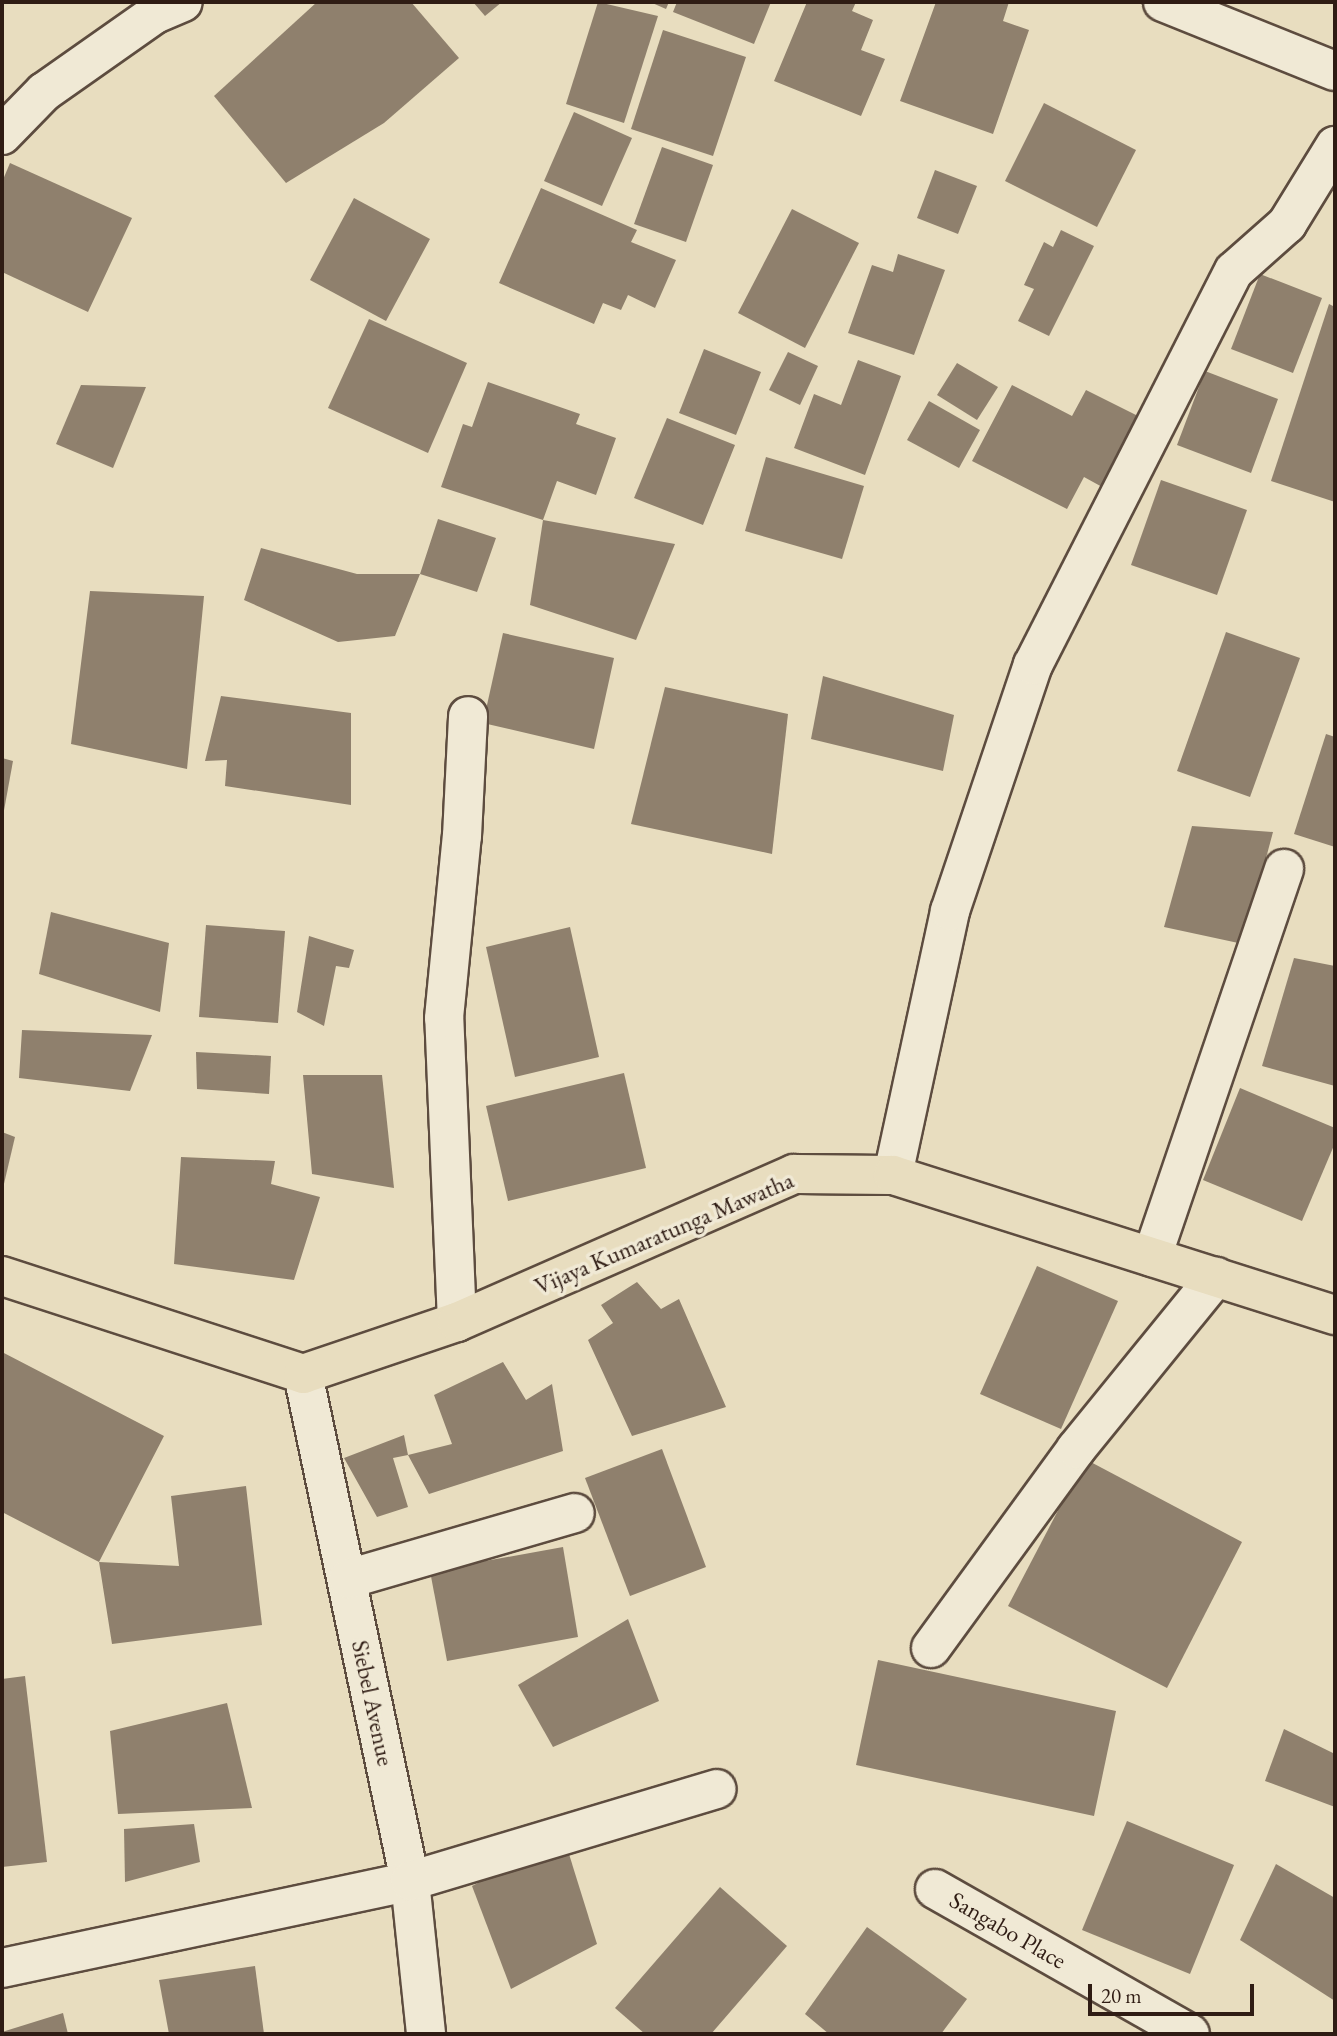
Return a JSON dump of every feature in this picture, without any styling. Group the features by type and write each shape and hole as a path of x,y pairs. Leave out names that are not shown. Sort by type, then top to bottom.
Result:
{"main road":[{"name":"Vijaya Kumaratunga Mawatha","path":"303,1374 457,1322 794,1174 893,1175 1216,1277 1333,1308"},
{"path":"2,1276 303,1374"}],"street":[{"path":"2,135 44,92 155,13 183,2"},
{"path":"1163,2 1335,71"},
{"path":"893,1175 950,911 1033,665 1234,271 1287,224 1335,146"},
{"path":"457,1322 444,1018 468,716"},
{"path":"1152,1257 1284,869"},
{"path":"931,1648 1076,1448 1216,1277"},
{"name":"Siebel Avenue","path":"303,1374 410,1881 426,2034"},
{"path":"348,1579 575,1513"},
{"path":"2,1968 410,1881 717,1789"},
{"name":"Sangabo Place","path":"935,1889 1190,2034"}],"building":[{"path":"317,2 411,2 459,58 384,123 286,183 214,96"},
{"path":"473,2 502,2 485,16"},
{"path":"598,2 658,16 624,123 566,104"},
{"path":"650,2 669,2 666,9"},
{"path":"677,2 771,2 754,44 673,12"},
{"path":"807,2 856,2 852,11 873,20 861,50 885,59 861,116 774,81"},
{"path":"936,2 1009,2 1003,21 1029,30 993,134 900,101"},
{"path":"663,30 746,57 713,156 631,129"},
{"path":"1044,103 1136,150 1097,227 1005,181"},
{"path":"574,112 632,138 602,206 544,181"},
{"path":"662,147 713,165 686,242 634,224"},
{"path":"10,163 132,218 88,312 2,272 2,182"},
{"path":"935,170 977,186 958,234 917,218"},
{"path":"541,188 637,230 631,242 676,260 655,308 628,295 621,310 603,303 594,324 499,283"},
{"path":"354,198 430,239 386,321 310,280"},
{"path":"792,209 859,243 805,348 738,313"},
{"path":"1061,230 1094,246 1049,336 1018,321 1034,289 1024,285 1044,242 1053,247"},
{"path":"898,254 945,270 914,355 848,333 872,265 893,272"},
{"path":"1260,274 1322,298 1293,373 1231,349"},
{"path":"1329,304 1335,307 1335,502 1271,481"},
{"path":"369,319 467,363 428,453 328,408"},
{"path":"704,349 761,372 736,435 679,413"},
{"path":"788,352 818,366 800,405 769,390"},
{"path":"858,360 901,376 865,475 794,448 814,394 841,405"},
{"path":"957,363 998,387 977,420 937,395"},
{"path":"1205,371 1278,399 1251,473 1177,445"},
{"path":"488,382 580,414 576,424 616,438 596,495 557,481 543,520 441,487 463,424 472,427"},
{"path":"81,385 146,387 113,468 56,444"},
{"path":"1012,385 1072,416 1086,390 1140,417 1104,488 1084,477 1067,509 972,461"},
{"path":"929,401 980,430 959,468 907,440"},
{"path":"667,418 735,445 703,525 634,498"},
{"path":"766,457 864,486 842,559 745,531"},
{"path":"1161,480 1247,510 1217,595 1131,565"},
{"path":"438,519 496,538 477,592 420,574"},
{"path":"543,520 675,544 636,640 530,605"},
{"path":"261,548 357,574 420,574 395,636 338,642 244,600"},
{"path":"90,591 204,596 187,769 71,744"},
{"path":"1226,632 1300,658 1250,797 1177,771"},
{"path":"503,633 614,658 594,749 483,723"},
{"path":"823,676 954,715 943,771 811,739"},
{"path":"665,687 788,714 772,854 631,824"},
{"path":"221,696 351,713 351,805 225,786 227,760 205,761"},
{"path":"1326,734 1335,737 1335,847 1294,834"},
{"path":"2,758 13,761 3,816 2,816"},
{"path":"1192,826 1273,832 1243,944 1164,927"},
{"path":"51,912 169,943 160,1012 39,974"},
{"path":"206,925 285,931 278,1023 199,1017"},
{"path":"570,927 599,1057 515,1077 486,947"},
{"path":"309,936 354,950 349,968 336,966 324,1026 297,1012"},
{"path":"1294,958 1335,966 1335,1086 1262,1066"},
{"path":"22,1030 152,1035 130,1091 19,1078"},
{"path":"196,1052 271,1056 269,1094 197,1089"},
{"path":"624,1073 646,1168 508,1201 486,1106"},
{"path":"303,1075 382,1075 394,1188 312,1174"},
{"path":"1240,1088 1335,1128 1335,1143 1302,1221 1203,1180"},
{"path":"2,1132 15,1137 3,1188 2,1188"},
{"path":"181,1157 275,1161 271,1184 320,1197 294,1280 174,1264"},
{"path":"1037,1266 1118,1301 1061,1429 980,1394"},
{"path":"637,1282 661,1309 679,1299 726,1407 632,1436 588,1340 613,1323 601,1305"},
{"path":"2,1352 164,1436 99,1562 2,1512"},
{"path":"503,1362 526,1400 552,1384 563,1451 429,1494 408,1455 452,1444 434,1395"},
{"path":"404,1435 408,1455 393,1458 408,1507 377,1517 344,1458"},
{"path":"662,1449 706,1567 630,1596 585,1478"},
{"path":"1085,1459 1242,1542 1167,1688 1008,1606"},
{"path":"246,1486 262,1625 112,1644 99,1562 179,1566 171,1496"},
{"path":"563,1547 578,1637 447,1661 430,1571"},
{"path":"628,1619 659,1701 553,1747 518,1685"},
{"path":"878,1660 1116,1711 1094,1816 856,1765"},
{"path":"25,1676 47,1862 2,1867 2,1679"},
{"path":"227,1703 252,1808 118,1814 110,1731"},
{"path":"1284,1729 1335,1754 1335,1807 1265,1781"},
{"path":"1127,1821 1234,1865 1190,1974 1082,1930"},
{"path":"194,1824 200,1862 125,1882 124,1829"},
{"path":"564,1838 597,1944 511,1989 472,1886"},
{"path":"1276,1864 1335,1898 1335,2001 1240,1940"},
{"path":"720,1887 787,1946 711,2034 645,2034 615,2008"},
{"path":"867,1927 967,1999 941,2034 829,2034 805,2014"},
{"path":"255,1966 264,2034 169,2034 159,1980"},
{"path":"63,2013 68,2034 2,2034 2,2032"}]}
